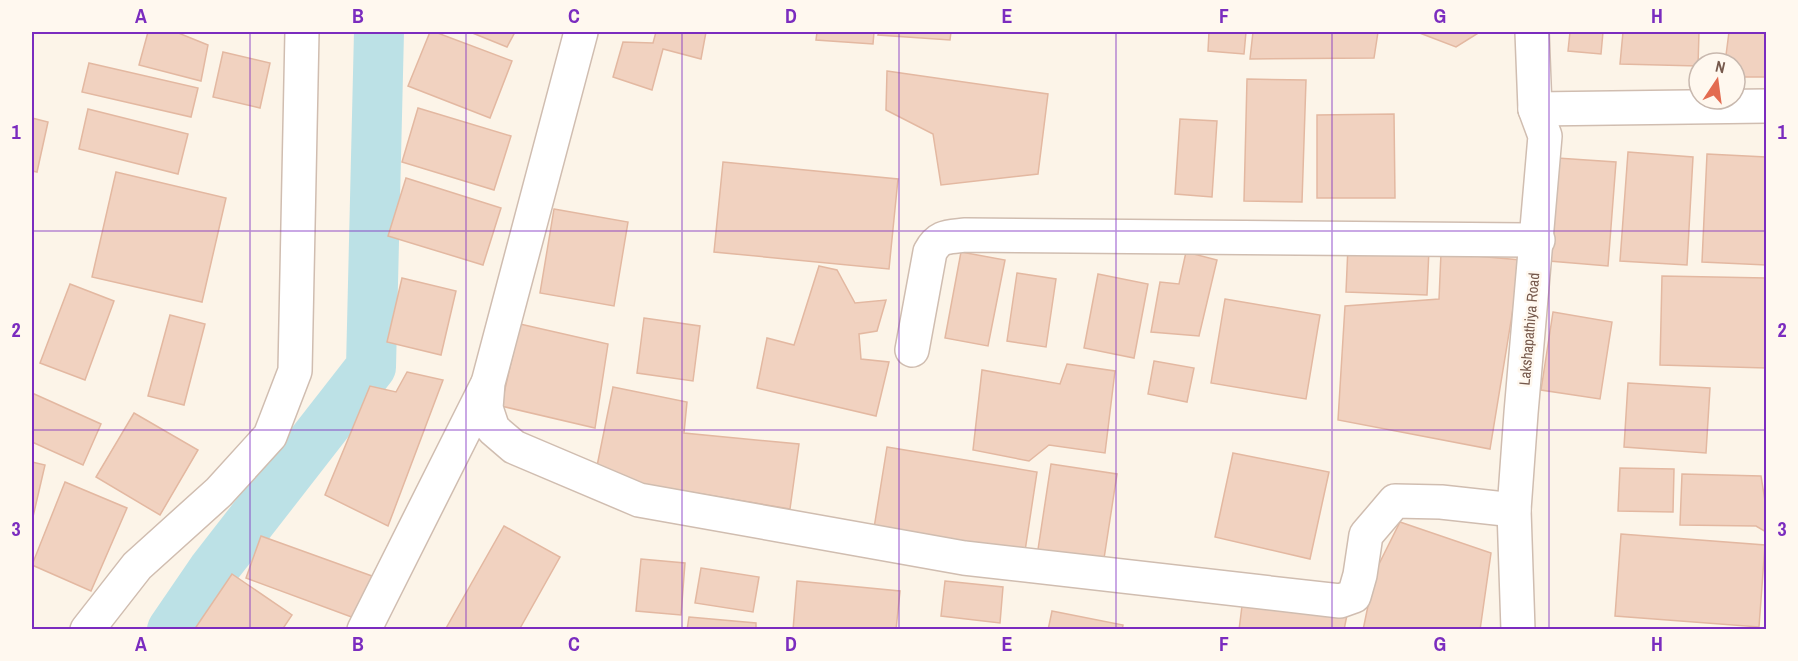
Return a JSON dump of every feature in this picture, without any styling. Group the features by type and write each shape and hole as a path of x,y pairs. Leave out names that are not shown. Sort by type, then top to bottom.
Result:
{"street":[{"path":"87,630 137,566 219,492 270,436 295,371 302,32"},
{"path":"581,32 488,383 486,408 493,429 514,447 639,500 964,558 1340,601 1354,596 1360,575 1366,535 1395,501 1441,502 1515,510"},
{"name":"Lakshapathiya Road","path":"1518,630 1515,510 1545,136 1535,109 1532,32"},
{"path":"1535,109 1767,106"},
{"path":"912,350 930,252 936,242 946,237 966,235 1538,240"},
{"path":"364,630 488,383"}],"building":[{"path":"148,32 176,32 208,45 201,81 139,65"},
{"path":"430,32 512,61 490,118 408,86"},
{"path":"470,32 515,32 507,47"},
{"path":"656,32 706,32 701,59 663,49 652,90 613,77 623,42 653,43"},
{"path":"817,32 874,32 873,44 816,40"},
{"path":"879,32 951,32 950,40 878,35"},
{"path":"1209,32 1246,32 1244,54 1208,51"},
{"path":"1253,32 1378,32 1374,58 1250,59"},
{"path":"1417,32 1480,32 1456,47"},
{"path":"1570,32 1603,32 1601,54 1568,51"},
{"path":"1623,32 1699,32 1698,51 1687,51 1687,66 1620,64"},
{"path":"1729,32 1766,32 1766,77 1747,77 1747,51 1727,51"},
{"path":"223,52 270,63 260,108 213,97"},
{"path":"89,63 198,88 191,117 82,92"},
{"path":"887,71 1048,94 1038,174 941,185 933,134 886,110"},
{"path":"1247,79 1306,80 1302,202 1244,201"},
{"path":"418,108 511,136 494,190 402,162"},
{"path":"88,109 188,134 178,174 79,149"},
{"path":"1394,114 1395,198 1317,198 1317,115"},
{"path":"32,118 48,122 37,172 32,171"},
{"path":"1180,119 1217,121 1212,197 1175,194"},
{"path":"1628,152 1693,157 1687,265 1620,261"},
{"path":"1707,154 1766,157 1766,265 1702,262"},
{"path":"1557,158 1616,162 1608,266 1549,261"},
{"path":"723,162 898,179 889,269 714,252"},
{"path":"116,172 226,198 202,302 92,277"},
{"path":"406,178 501,208 483,265 388,236"},
{"path":"554,209 628,222 614,306 540,293"},
{"path":"1348,246 1429,249 1427,295 1346,292"},
{"path":"961,252 1005,260 988,346 945,338"},
{"path":"1186,252 1217,260 1199,336 1151,332 1160,282 1179,284"},
{"path":"1441,253 1521,260 1490,449 1338,420 1345,306 1439,299"},
{"path":"819,266 837,270 855,303 886,300 877,331 859,334 861,359 889,362 876,416 757,388 767,338 794,345"},
{"path":"1017,273 1056,279 1046,347 1007,341"},
{"path":"1098,274 1148,284 1134,358 1084,348"},
{"path":"1662,276 1766,278 1766,368 1660,365"},
{"path":"402,278 456,291 441,355 387,342"},
{"path":"70,284 114,301 85,380 40,363"},
{"path":"1225,299 1320,315 1306,399 1211,383"},
{"path":"1553,312 1612,322 1600,399 1541,390"},
{"path":"170,315 205,324 184,405 148,396"},
{"path":"644,318 700,326 693,381 637,373"},
{"path":"520,324 608,344 595,428 501,406"},
{"path":"1154,361 1194,368 1187,402 1148,394"},
{"path":"1067,364 1115,371 1105,453 1049,445 1029,461 973,450 982,370 1060,384"},
{"path":"407,372 443,380 388,526 325,495 370,386 396,392"},
{"path":"1628,383 1710,388 1706,453 1624,447"},
{"path":"613,387 687,402 684,433 799,444 790,509 595,476"},
{"path":"32,393 101,424 83,465 32,442"},
{"path":"134,413 198,450 160,515 96,477"},
{"path":"887,447 1037,472 1025,551 874,528"},
{"path":"1233,453 1329,472 1310,559 1215,537"},
{"path":"32,462 45,465 32,521"},
{"path":"1051,464 1117,474 1103,565 1037,556"},
{"path":"1620,468 1674,469 1673,512 1618,511"},
{"path":"1682,474 1761,476 1766,507 1766,532 1756,526 1680,525"},
{"path":"65,482 127,508 91,591 32,565"},
{"path":"1400,522 1491,553 1480,630 1363,630 1375,572"},
{"path":"504,526 560,557 519,630 445,630"},
{"path":"1621,534 1765,545 1759,627 1615,616"},
{"path":"261,536 372,576 357,619 246,578"},
{"path":"641,559 685,563 681,615 636,611"},
{"path":"701,568 759,577 753,612 695,603"},
{"path":"232,574 292,615 282,630 194,630"},
{"path":"797,581 900,591 896,630 793,630"},
{"path":"945,581 1003,587 1000,623 941,616"},
{"path":"1242,606 1347,615 1344,630 1239,630"},
{"path":"1052,611 1123,625 1122,630 1048,630"},
{"path":"689,617 756,623 756,630 687,630"}],"waterway":[{"path":"172,630 213,570 371,367 379,32"}]}
